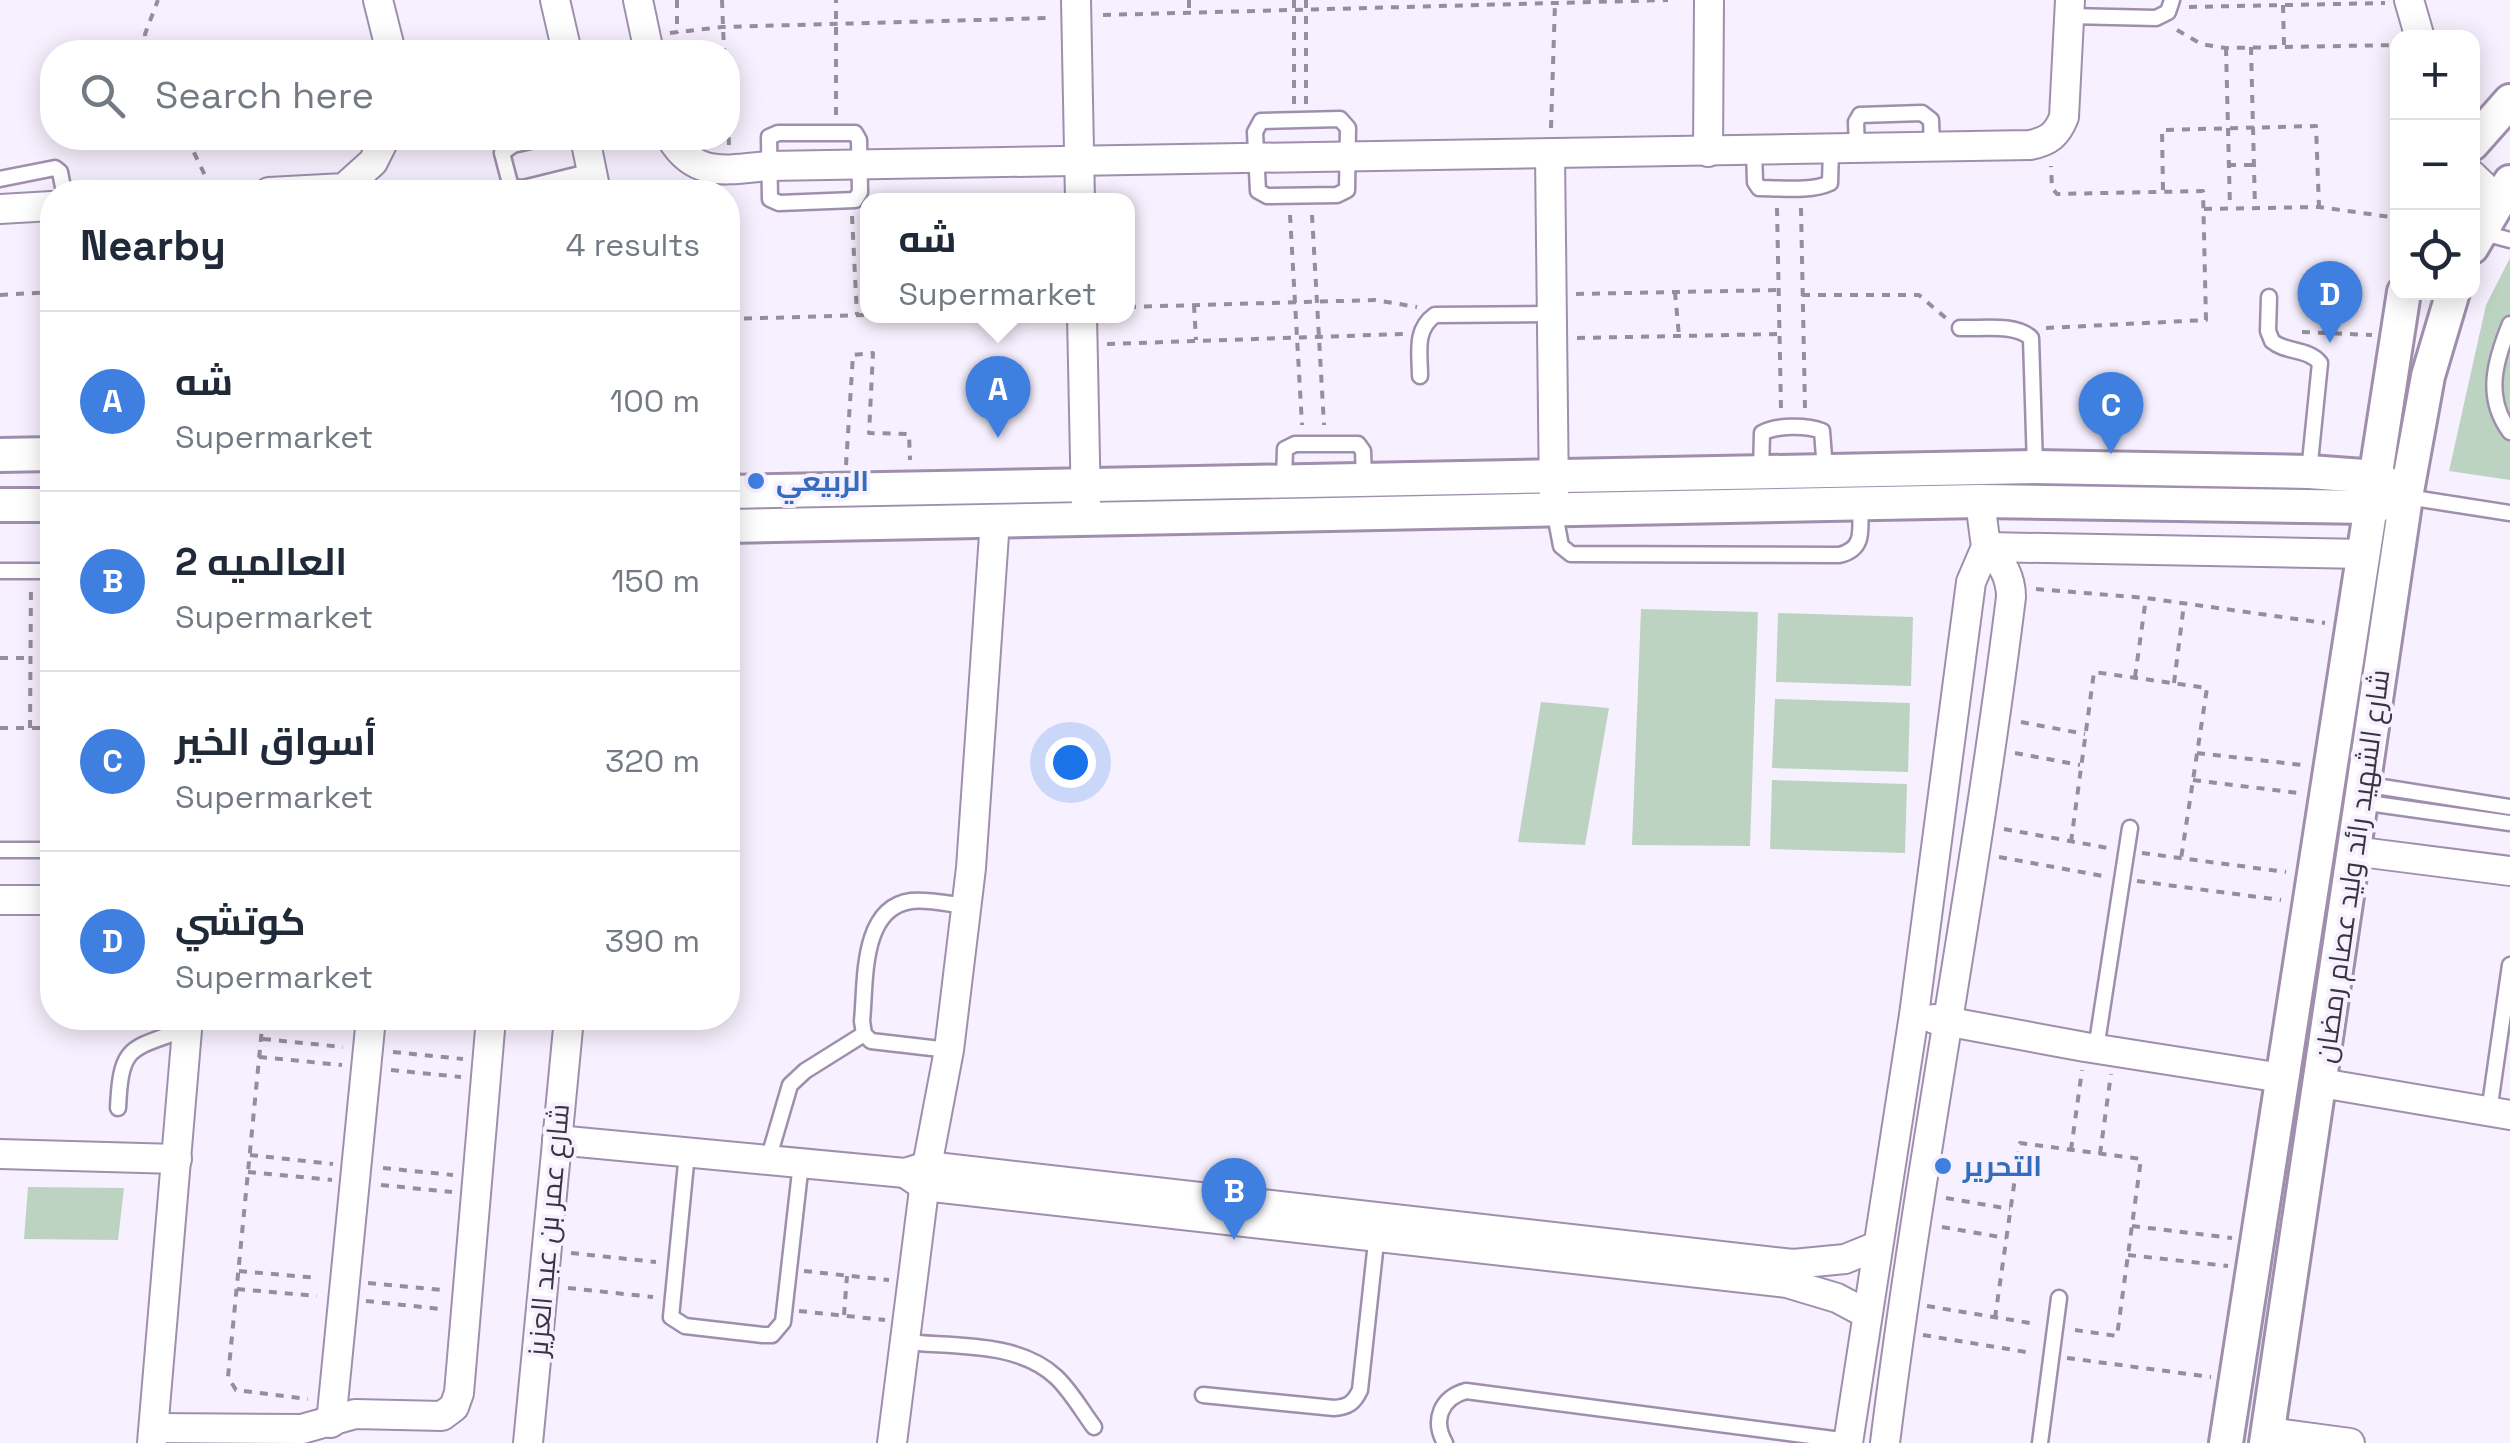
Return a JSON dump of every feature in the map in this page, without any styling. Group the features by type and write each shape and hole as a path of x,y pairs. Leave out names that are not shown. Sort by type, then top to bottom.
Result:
{"street":[{"path":"378,0 388,40"},
{"path":"555,0 563,40"},
{"path":"638,0 647,40"},
{"path":"1708,152 1709,0"},
{"path":"2409,2 2418,30"},
{"path":"678,150 706,169 1708,152 2046,142 2058,132 2064,117 2070,8"},
{"path":"1076,11 1080,193"},
{"path":"2480,135 2510,101"},
{"path":"353,180 379,150"},
{"path":"587,150 594,180"},
{"path":"1550,154 1554,510"},
{"path":"2480,179 2504,191 2487,240"},
{"path":"0,207 40,206"},
{"name":"شارع الشهيد رائد وليد عصام رمضان","path":"2226,1443 2403,300"},
{"name":"شارع الشهيد رائد وليد عصام رمضان","path":"2267,1438 2406,497 2428,376 2450,300"},
{"path":"1082,323 1086,519"},
{"path":"0,454 40,454"},
{"path":"740,492 2035,468 2308,472 2374,492 2406,497"},
{"path":"2035,468 2035,501"},
{"path":"740,526 2374,492"},
{"path":"1849,1442 1914,1015 1971,582 1986,547 1980,501"},
{"path":"0,505 40,505"},
{"path":"892,1443 912,1282 919,1175 950,1050 966,906 995,520"},
{"path":"1986,547 2365,554"},
{"path":"1885,1443 1903,1302 1996,718 2011,587 2004,569 1986,547"},
{"path":"2353,851 2510,871"},
{"path":"0,900 40,900"},
{"path":"1914,1015 2282,1078"},
{"path":"187,1030 153,1435 302,1429 332,1412 442,1416 454,1407 459,1394 490,1030"},
{"path":"332,1412 369,1030"},
{"name":"شارع عمر بن عبد العزيز","path":"528,1443 567,1030"},
{"path":"2321,1083 2499,1114"},
{"path":"557,1140 919,1175 1378,1227 1787,1283 1837,1298 1867,1314"},
{"path":"0,1154 177,1159"},
{"path":"1378,1227 1793,1264 1845,1260 1878,1246"},
{"path":"2267,1438 2350,1443"}],"lane":[{"path":"2070,8 2169,8"},
{"path":"1334,118 1345,123 1348,157 1346,190 1342,194 1267,196 1258,191 1256,132 1261,121 1334,118"},
{"path":"773,134 858,136 860,164 860,192 851,202 774,202 768,194 767,141 773,134"},
{"path":"1754,151 1756,185 1800,188 1830,183 1844,149"},
{"path":"506,150 502,153 508,180"},
{"path":"0,179 55,168 62,180"},
{"path":"2270,297 2268,331 2276,346 2312,355 2320,363 2308,472"},
{"path":"1420,376 1420,334 1425,322 1435,316 1552,316"},
{"path":"2510,324 2493,377 2498,415 2510,432"},
{"path":"1960,328 2013,329 2024,331 2031,338 2035,468"},
{"path":"1762,472 1762,434 1771,428 1822,432 1825,470"},
{"path":"1284,481 1286,449 1303,444 1362,446 1364,479"},
{"path":"2406,497 2510,513"},
{"path":"1554,510 1561,546 1571,554 1839,556 1851,553 1860,542 1860,504"},
{"path":"0,571 40,572"},
{"path":"2362,793 2510,808"},
{"path":"2362,793 2510,823"},
{"path":"2098,1049 2130,828"},
{"path":"0,850 40,850"},
{"path":"950,1050 877,1042 864,1034 862,1022 872,942 879,920 896,905 908,901 966,906"},
{"path":"2499,1114 2510,966"},
{"path":"118,1108 121,1064 128,1054 174,1030"},
{"path":"768,1160 790,1086 805,1070 864,1034"},
{"path":"687,1153 671,1317 677,1324 764,1335 780,1330 785,1310 802,1163"},
{"path":"1203,1395 1334,1408 1346,1408 1355,1401 1360,1390 1378,1227"},
{"path":"2040,1443 2059,1298"},
{"path":"906,1332 1033,1361 1055,1376 1094,1427"},
{"path":"1444,1443 1439,1431 1440,1410 1456,1394 1466,1391 1849,1442"}],"path":[{"path":"146,40 158,0"},
{"path":"677,0 678,33"},
{"path":"722,0 723,40"},
{"path":"836,0 836,133"},
{"path":"1189,0 1189,13"},
{"path":"1294,0 1300,119"},
{"path":"1300,119 1306,0"},
{"path":"657,40 722,27 1076,11 1189,13 1668,0"},
{"path":"2390,45 2226,48 2202,44 2180,33 2169,8 2409,2"},
{"path":"1550,154 1555,3"},
{"path":"2283,5 2284,47"},
{"path":"2226,48 2230,208"},
{"path":"2251,48 2255,208"},
{"path":"2163,192 2162,130 2316,126 2319,207"},
{"path":"2031,338 2037,330 2046,328 2206,320 2203,191 2058,194 2052,188 2046,142"},
{"path":"193,150 207,180"},
{"path":"2228,165 2254,165"},
{"path":"1777,188 1782,428"},
{"path":"1800,188 1805,428"},
{"path":"1311,195 1325,444"},
{"path":"1289,196 1303,444"},
{"path":"851,202 857,316"},
{"path":"2204,209 2319,207 2390,217"},
{"path":"1552,316 1674,292 1779,290"},
{"path":"1674,292 1679,336"},
{"path":"0,296 40,293"},
{"path":"1802,295 1919,295 1960,328"},
{"path":"1135,308 1396,301 1435,316"},
{"path":"1194,305 1196,340"},
{"path":"740,319 860,316"},
{"path":"1552,316 1679,336 1780,334"},
{"path":"2268,331 2397,336"},
{"path":"1083,344 1420,334"},
{"path":"845,489 853,356 873,354 869,433 909,434 910,488"},
{"path":"30,728 32,572"},
{"path":"2011,587 2146,598 2354,627"},
{"path":"2135,678 2146,598"},
{"path":"2174,682 2184,604"},
{"path":"0,658 30,658"},
{"path":"2070,842 2094,672 2174,682 2207,688 2181,859"},
{"path":"1996,718 2085,734"},
{"path":"0,728 40,728"},
{"path":"1991,748 2081,765"},
{"path":"2197,753 2327,783"},
{"path":"2193,780 2327,783"},
{"path":"262,1030 228,1377 236,1390 332,1412"},
{"path":"2070,1150 2098,1049"},
{"path":"2098,1049 2100,1154"},
{"path":"1903,1302 1995,1318 2116,1336 2141,1159 2020,1143 1995,1318"},
{"path":"1920,1193 2010,1209"},
{"path":"1916,1222 2006,1238"},
{"path":"2132,1226 2255,1255"},
{"path":"546,1251 675,1264"},
{"path":"2128,1255 2255,1255"},
{"path":"789,1270 912,1282"},
{"path":"844,1316 847,1276"},
{"path":"543,1285 671,1298"},
{"path":"785,1310 844,1316 906,1332"}],"green space":[{"path":"2510,258 2510,480 2449,471 2486,305"},
{"path":"1641,609 1758,612 1750,846 1632,845"},
{"path":"1778,613 1913,617 1911,686 1776,682"},
{"path":"1775,699 1910,703 1908,772 1772,768"},
{"path":"1541,702 1609,708 1585,845 1518,842"},
{"path":"1772,780 1907,784 1905,853 1770,849"},
{"path":"28,1187 124,1188 118,1240 24,1239"}],"place":[{"name":"كوتشي","path":"2330,343"},
{"name":"شه","path":"998,438"},
{"name":"أسواق الخير","path":"2111,454"},
{"name":"الربيعي","path":"756,481"},
{"name":"التحرير","path":"1943,1166"},
{"name":"العالميه 2","path":"1234,1240"}]}
